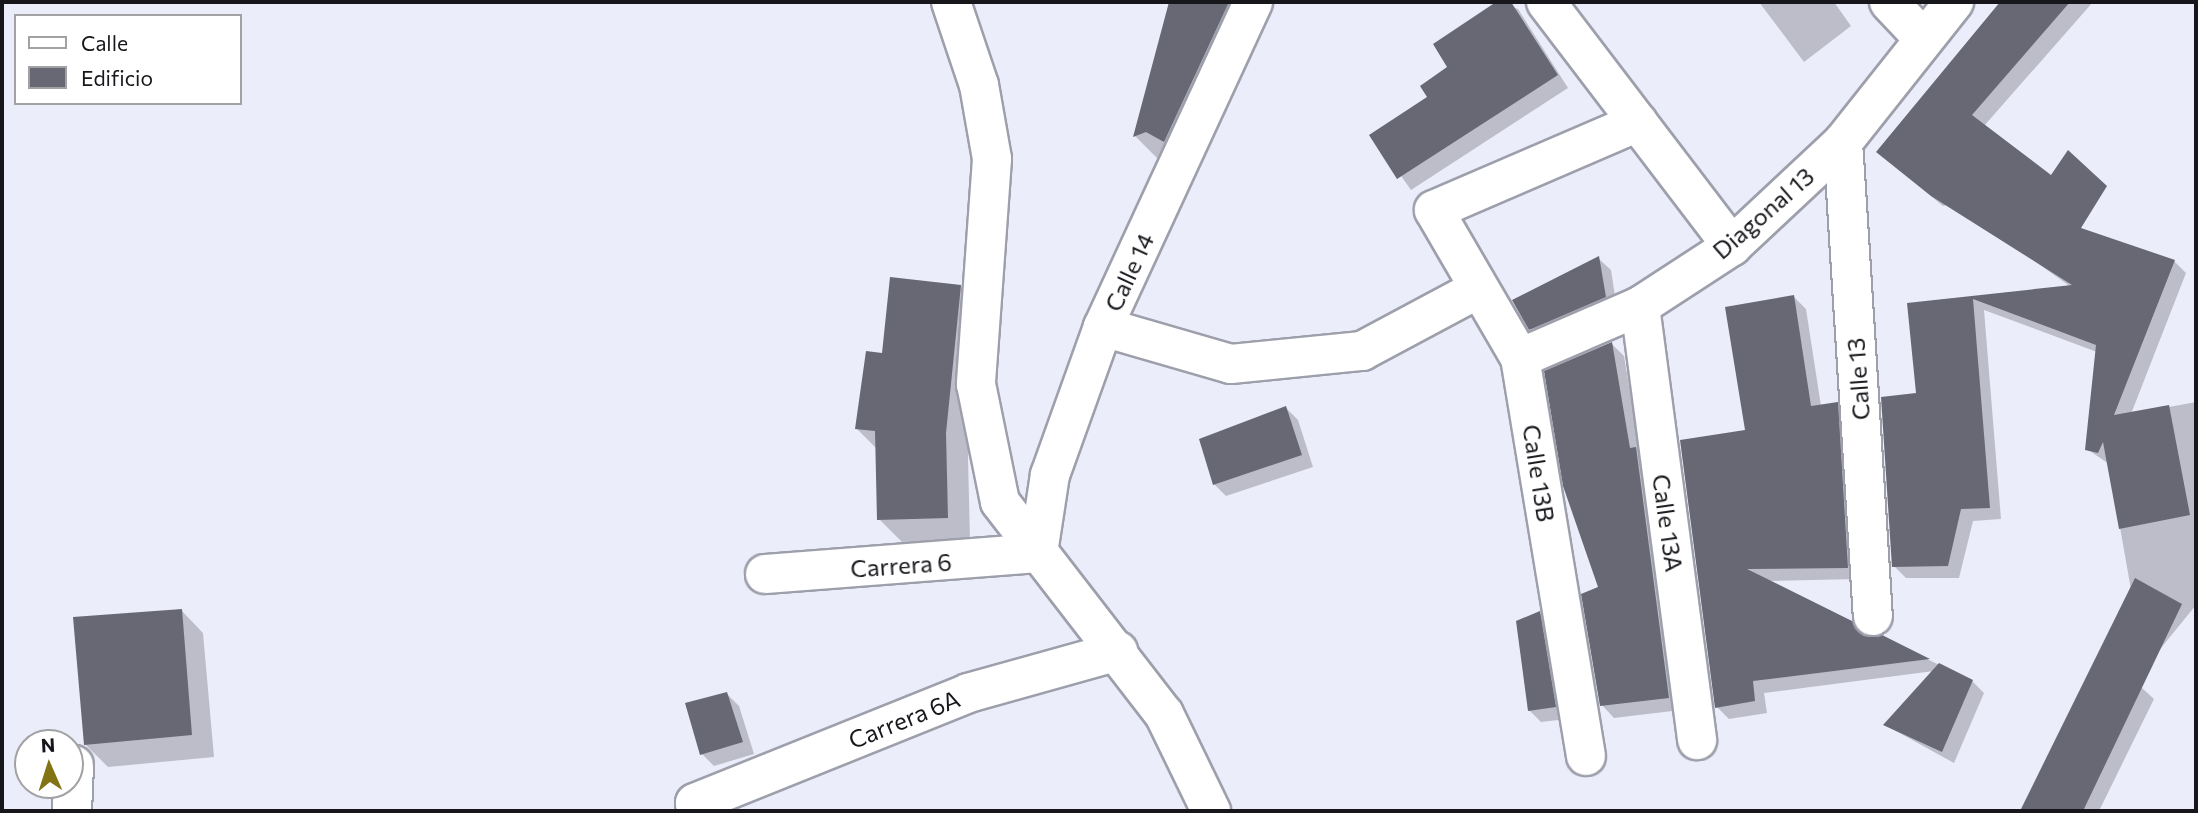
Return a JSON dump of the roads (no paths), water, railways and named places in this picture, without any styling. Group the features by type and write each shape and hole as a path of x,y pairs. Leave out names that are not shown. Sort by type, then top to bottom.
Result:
{"street":[{"path":"951,2 979,85 992,159 976,384 983,443 1000,502 1118,651 1164,714 1211,811"},
{"name":"Calle 14","path":"1038,553 1050,475 1103,327 1253,2"},
{"path":"1546,2 1732,246"},
{"path":"1889,2 1921,36"},
{"name":"Diagonal 13","path":"1520,358 1640,306 1732,246 1843,142 1921,36 1954,2"},
{"name":"Calle 13B","path":"1586,756 1520,358 1434,210 1638,122"},
{"name":"Calle 13","path":"1843,142 1873,616"},
{"path":"1103,327 1231,364 1362,351 1478,289"},
{"name":"Calle 13A","path":"1640,306 1697,740"},
{"name":"Carrera 6","path":"765,574 1038,553"},
{"name":"Carrera 6A","path":"695,807 968,693 1118,651"}]}
